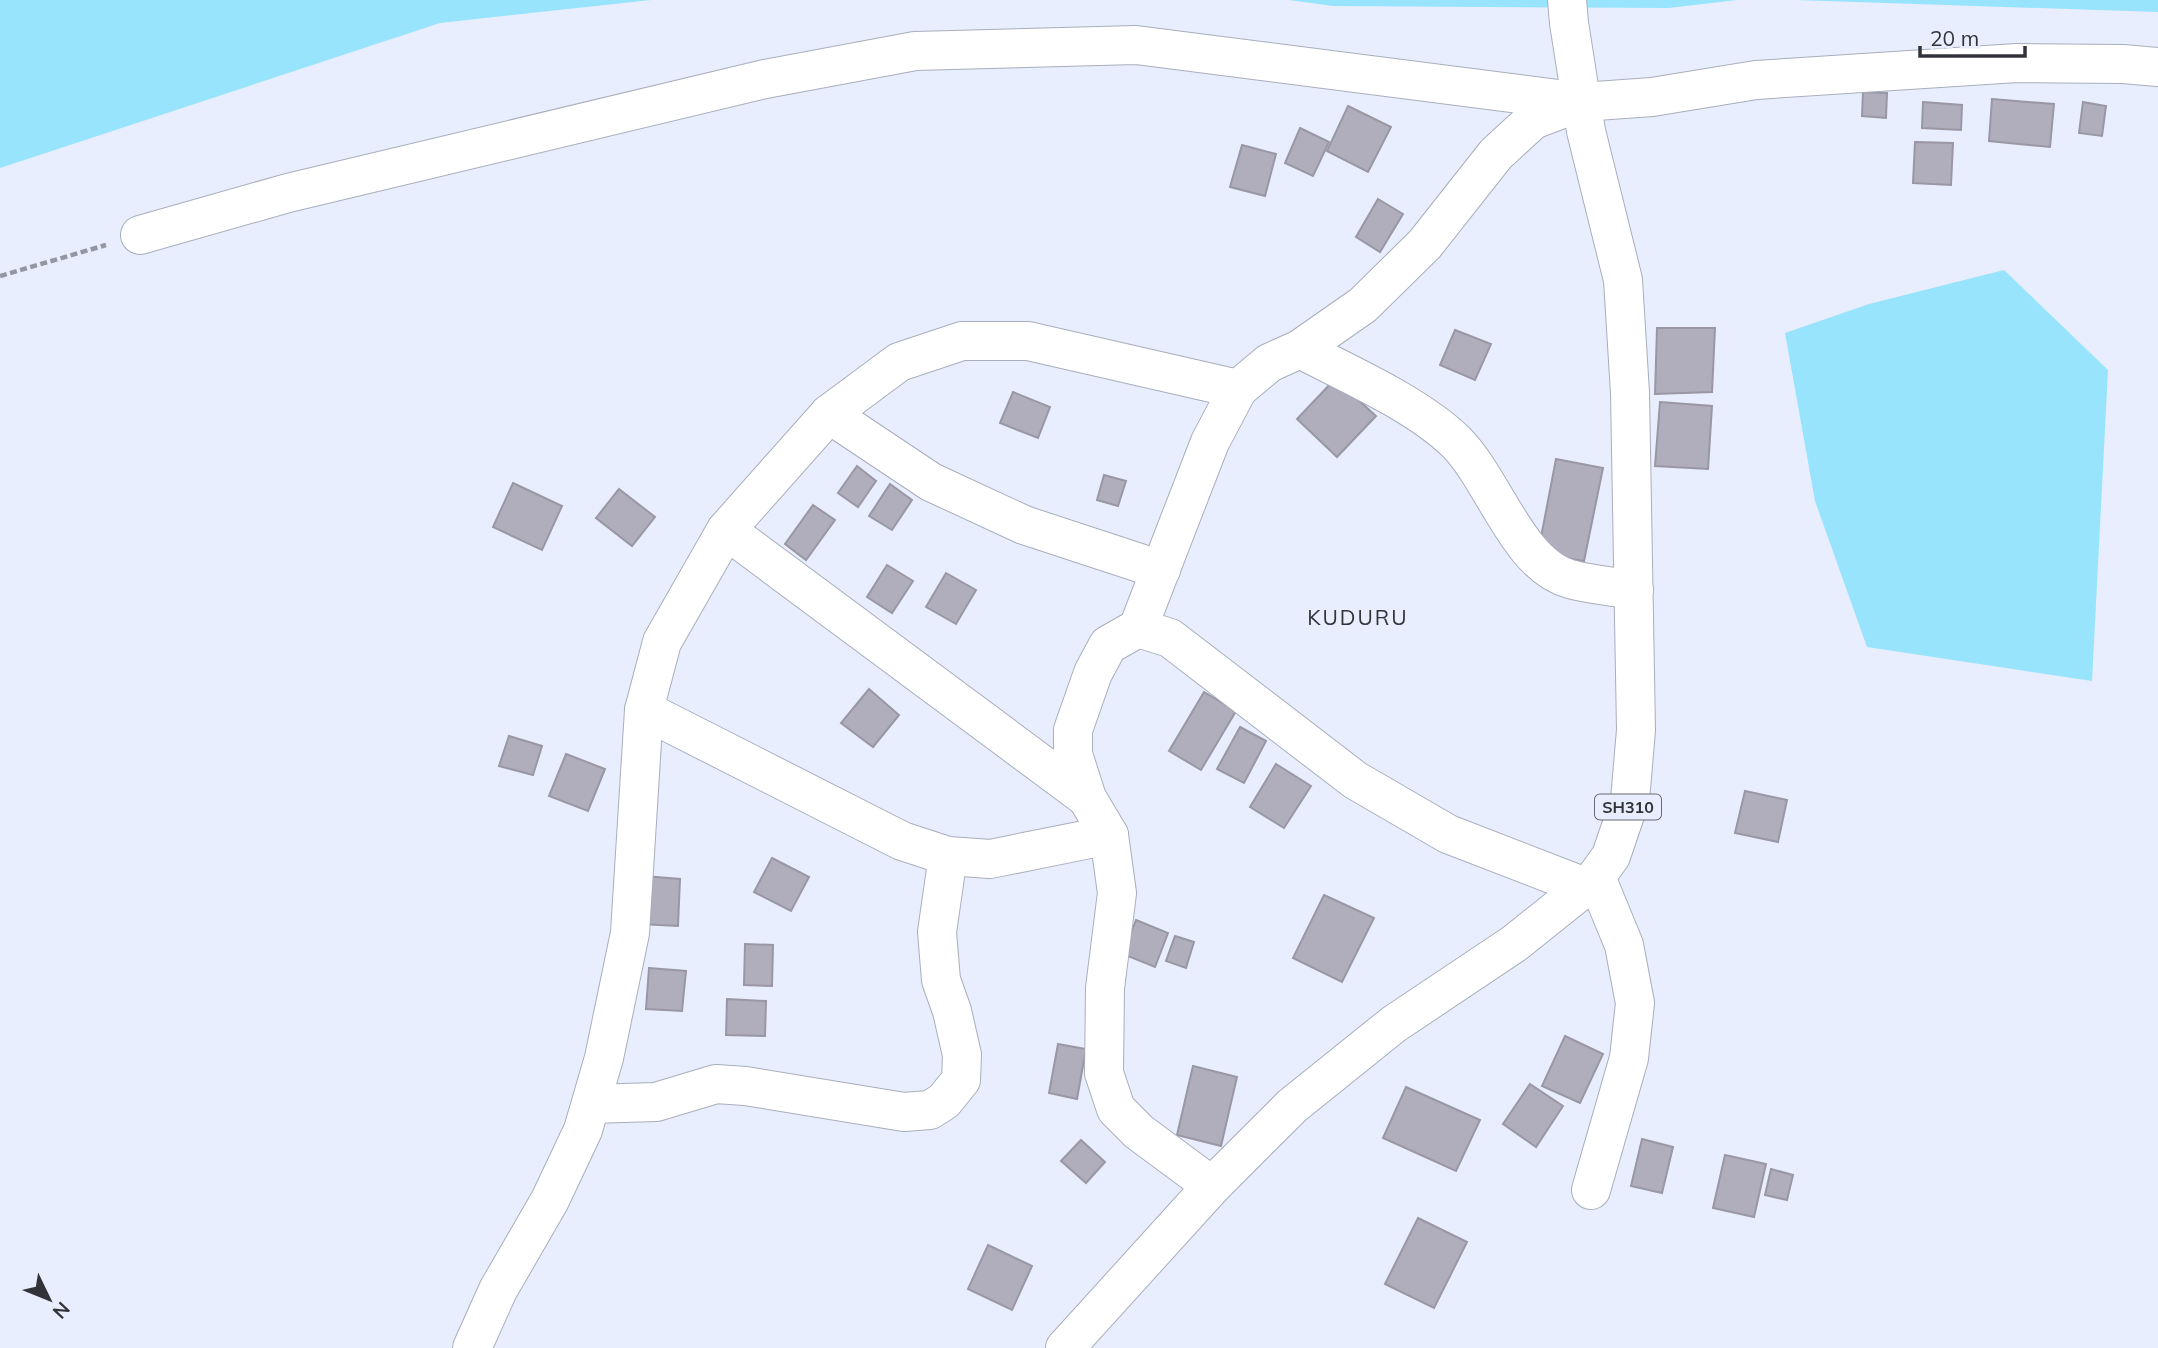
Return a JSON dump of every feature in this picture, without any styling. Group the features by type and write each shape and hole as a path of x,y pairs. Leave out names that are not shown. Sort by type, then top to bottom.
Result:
{"street":[{"name":"SH310","path":"1065,1348 1212,1186 1292,1106 1394,1024 1516,943 1590,882 1611,856 1630,800 1636,730 1630,393 1623,280 1586,131 1568,12"},
{"path":"141,235 288,193 726,89 915,51 1136,44 1583,102 1652,97 1756,80 2017,63 2158,67"},
{"path":"1212,1186 1139,1132 1116,1109 1104,1073 1105,988 1117,893 1109,835 1087,799 1073,754 1073,730 1093,673 1108,645 1138,628 1210,442 1238,389 1269,363 1300,349 1363,305 1425,244 1496,155 1533,120 1583,102"},
{"path":"472,1348 498,1290 550,1200 583,1130 604,1058 629,933 644,710 662,642 726,530 829,414 899,362 962,341 1028,341 1238,389"},
{"path":"1300,349 1375,387 1429,421 1455,442 1483,476 1515,531 1535,557 1551,571 1569,579 1634,590"},
{"path":"829,414 931,482 1024,525 1161,570"},
{"path":"726,530 1087,799"},
{"path":"1138,628 1170,638 1355,779 1448,834 1590,882 1624,945 1634,1003 1629,1058 1591,1190"},
{"path":"644,710 902,841 948,856 990,859 1109,835"},
{"path":"591,1104 656,1102 716,1084 744,1086 904,1112 930,1111 944,1101 961,1080 962,1055 952,1010 941,980 937,932 948,856"}],"path":[{"path":"0,276 141,235"}],"water":[{"path":"0,0 651,0 440,23 0,168"},
{"path":"1289,0 1737,0 1669,8 1333,6"},
{"path":"1796,0 2158,0 2158,12"},
{"path":"2004,270 2108,370 2092,681 1867,647 1815,501 1785,333 1869,304"}],"building":[{"path":"1863,92 1887,93 1886,118 1862,116"},
{"path":"1992,99 2054,104 2050,147 1989,141"},
{"path":"1923,102 1962,105 1961,130 1922,128"},
{"path":"2083,102 2106,106 2102,136 2079,133"},
{"path":"1348,106 1391,127 1368,172 1327,151"},
{"path":"1300,128 1329,142 1313,176 1285,163"},
{"path":"1915,142 1953,143 1951,185 1913,183"},
{"path":"1242,145 1276,154 1265,196 1230,187"},
{"path":"1378,199 1403,214 1380,252 1356,237"},
{"path":"1657,328 1715,328 1712,392 1655,394"},
{"path":"1455,330 1491,344 1475,380 1440,365"},
{"path":"1335,379 1376,416 1337,457 1297,419"},
{"path":"1013,392 1050,407 1038,438 1000,423"},
{"path":"1660,402 1712,406 1708,469 1655,466"},
{"path":"1556,459 1603,468 1584,561 1538,553"},
{"path":"857,466 876,481 858,507 838,493"},
{"path":"1104,475 1126,481 1118,506 1097,500"},
{"path":"513,483 562,506 542,550 493,527"},
{"path":"890,484 912,500 892,530 869,516"},
{"path":"619,489 655,517 632,546 596,518"},
{"path":"813,505 835,520 806,560 785,544"},
{"path":"887,565 913,581 892,613 867,597"},
{"path":"946,573 976,590 956,624 926,607"},
{"path":"869,689 899,715 873,747 841,723"},
{"path":"1204,692 1236,711 1201,770 1169,751"},
{"path":"1240,727 1266,741 1244,783 1217,769"},
{"path":"509,736 542,746 533,775 499,766"},
{"path":"566,754 605,769 588,811 549,796"},
{"path":"1276,764 1311,786 1284,828 1250,807"},
{"path":"1745,791 1787,800 1778,842 1735,833"},
{"path":"772,858 809,877 791,911 754,892"},
{"path":"644,876 680,879 678,926 640,924"},
{"path":"1324,895 1374,918 1342,982 1293,958"},
{"path":"1136,920 1168,933 1155,967 1123,954"},
{"path":"1175,936 1194,942 1186,968 1166,961"},
{"path":"745,944 773,945 772,986 744,985"},
{"path":"649,968 686,971 682,1011 646,1009"},
{"path":"727,999 766,1001 765,1036 726,1035"},
{"path":"1565,1036 1603,1054 1580,1103 1542,1086"},
{"path":"1058,1044 1086,1049 1077,1099 1049,1093"},
{"path":"1193,1066 1237,1077 1221,1146 1177,1135"},
{"path":"1530,1084 1563,1106 1536,1147 1503,1124"},
{"path":"1406,1087 1480,1120 1456,1171 1383,1138"},
{"path":"1642,1139 1673,1147 1662,1193 1631,1186"},
{"path":"1081,1140 1105,1162 1086,1183 1061,1161"},
{"path":"1725,1155 1766,1164 1754,1217 1713,1208"},
{"path":"1771,1169 1793,1175 1787,1200 1765,1195"},
{"path":"1418,1218 1467,1242 1434,1308 1385,1284"},
{"path":"988,1245 1032,1266 1012,1310 968,1289"}],"district":[{"name":"KUDURU","path":"1358,618"}]}
